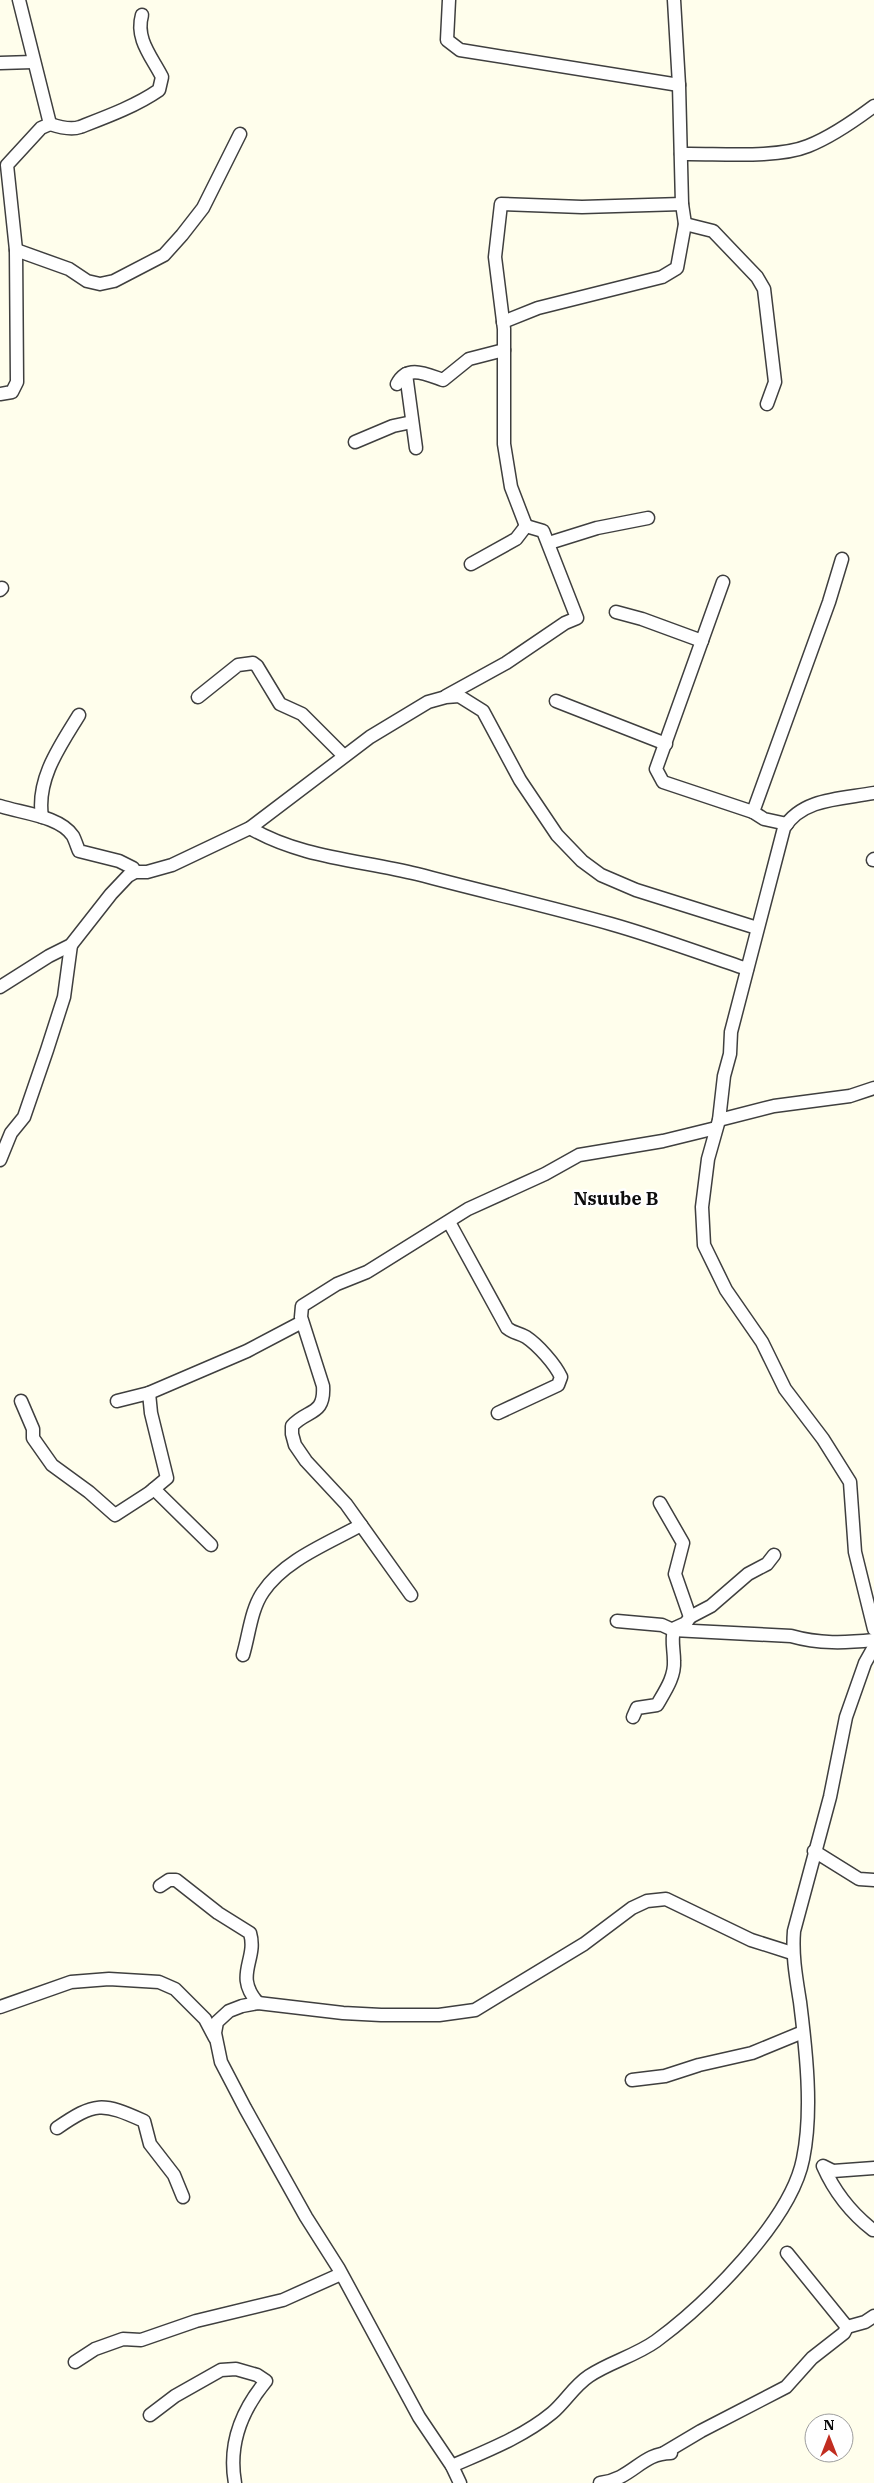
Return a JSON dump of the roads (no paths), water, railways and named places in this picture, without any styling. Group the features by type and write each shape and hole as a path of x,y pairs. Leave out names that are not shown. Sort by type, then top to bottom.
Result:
{"street":[{"path":"20,0 50,124"},
{"path":"449,0 447,40 460,50 679,85"},
{"path":"503,322 538,308 662,277 677,268 685,224 682,204 679,85 674,0"},
{"path":"0,394 12,392 18,382 16,250 8,162 41,128 50,124 69,128 80,127 132,105 159,90 162,77 142,40 140,28 142,15"},
{"path":"0,63 34,62"},
{"path":"681,154 774,153 798,149 821,140 874,106"},
{"path":"16,250 69,269 87,281 100,284 114,281 164,255 182,235 204,208 240,134"},
{"path":"526,526 511,486 504,444 503,322 495,257 501,204 582,207 682,204"},
{"path":"685,224 713,231 757,277 764,290 775,382 767,404"},
{"path":"397,384 406,374 417,371 443,380 469,359 504,350"},
{"path":"406,374 416,448"},
{"path":"355,442 394,426 412,422"},
{"path":"548,543 597,528 648,518"},
{"path":"446,697 478,679 546,634 577,618 543,531 526,526"},
{"path":"471,564 516,539 526,526"},
{"path":"754,812 829,602 842,559"},
{"path":"723,582 656,769 663,782 754,812 764,819 786,824"},
{"path":"616,612 642,619 702,641"},
{"path":"198,697 238,665 252,663 257,666 280,704 302,714 344,756"},
{"path":"0,986 71,945 122,881 135,872 147,872 172,865 250,828 370,737 428,702 459,696 483,710 520,780 557,835 582,861 601,875 636,890 757,928"},
{"path":"556,701 666,744"},
{"path":"42,817 39,799 48,770 79,715"},
{"path":"874,793 816,804 801,809 786,824 778,846 731,1032 730,1054 724,1076 717,1124 708,1159 702,1207 704,1245 726,1290 762,1342 785,1388 823,1439 850,1482 855,1552 874,1629"},
{"path":"0,806 42,817 62,826 72,835 79,851 119,861 133,868 135,872"},
{"path":"250,828 269,839 325,856 394,868 557,909 613,925 747,969"},
{"path":"0,1160 11,1133 24,1117 47,1050 64,997 71,945"},
{"path":"411,1595 346,1504 306,1461 292,1434 295,1424 318,1410 323,1396 323,1386 302,1322 301,1310 305,1304 337,1284 367,1272 468,1209 545,1174 579,1155 663,1141 774,1106 850,1096 874,1088"},
{"path":"449,1222 508,1328 514,1333 528,1338 553,1365 561,1378 558,1385 498,1413"},
{"path":"117,1401 149,1393 247,1350 302,1322"},
{"path":"21,1401 33,1430 33,1438 52,1465 89,1492 115,1515 167,1478 151,1413 149,1393"},
{"path":"154,1489 211,1546"},
{"path":"660,1503 683,1543 675,1574 690,1617"},
{"path":"243,1655 258,1602 270,1583 301,1559 361,1525"},
{"path":"673,1630 686,1623 690,1617 710,1606 741,1580 767,1564 774,1555"},
{"path":"617,1621 662,1625 673,1630 790,1636 807,1641 839,1643 874,1640"},
{"path":"633,1717 637,1708 657,1705 665,1693 674,1661 671,1640 673,1630"},
{"path":"452,2466 527,2430 552,2413 588,2376 655,2341 708,2295 770,2229 798,2178 805,2150 807,2125 803,2032 792,1953 794,1930 830,1797 838,1749 846,1717 865,1663 874,1647"},
{"path":"814,1851 859,1879 874,1880"},
{"path":"160,1886 169,1880 176,1880 218,1913 250,1933 246,1982 249,1994 258,2004"},
{"path":"216,2040 217,2022 222,2016 242,2006 258,2004 343,2014 439,2015 475,2010 584,1944 632,1908 657,1898 666,1899 750,1940 792,1953"},
{"path":"0,2007 71,1982 109,1979 159,1982 176,1989 205,2019 216,2040 221,2062 244,2108 341,2274 419,2417 452,2466 460,2483"},
{"path":"632,2080 674,2074 699,2065 752,2053 803,2032"},
{"path":"57,2128 80,2112 102,2106 124,2112 144,2121 150,2144 174,2175 183,2196"},
{"path":"805,2150 823,2166 833,2171 874,2168"},
{"path":"823,2166 830,2182 856,2217 873,2230"},
{"path":"787,2253 847,2327"},
{"path":"75,2362 95,2349 123,2339 141,2340 196,2321 283,2300 341,2274"},
{"path":"664,2453 701,2430 786,2387 812,2358 844,2332 847,2327 865,2322 874,2316"},
{"path":"150,2415 176,2396 221,2370 236,2369 257,2375 266,2381 251,2399 236,2436 232,2458 235,2483"},
{"path":"600,2483 619,2479 654,2455 679,2452"}],"district":[{"name":"Nsuube B","path":"616,1198"}]}
